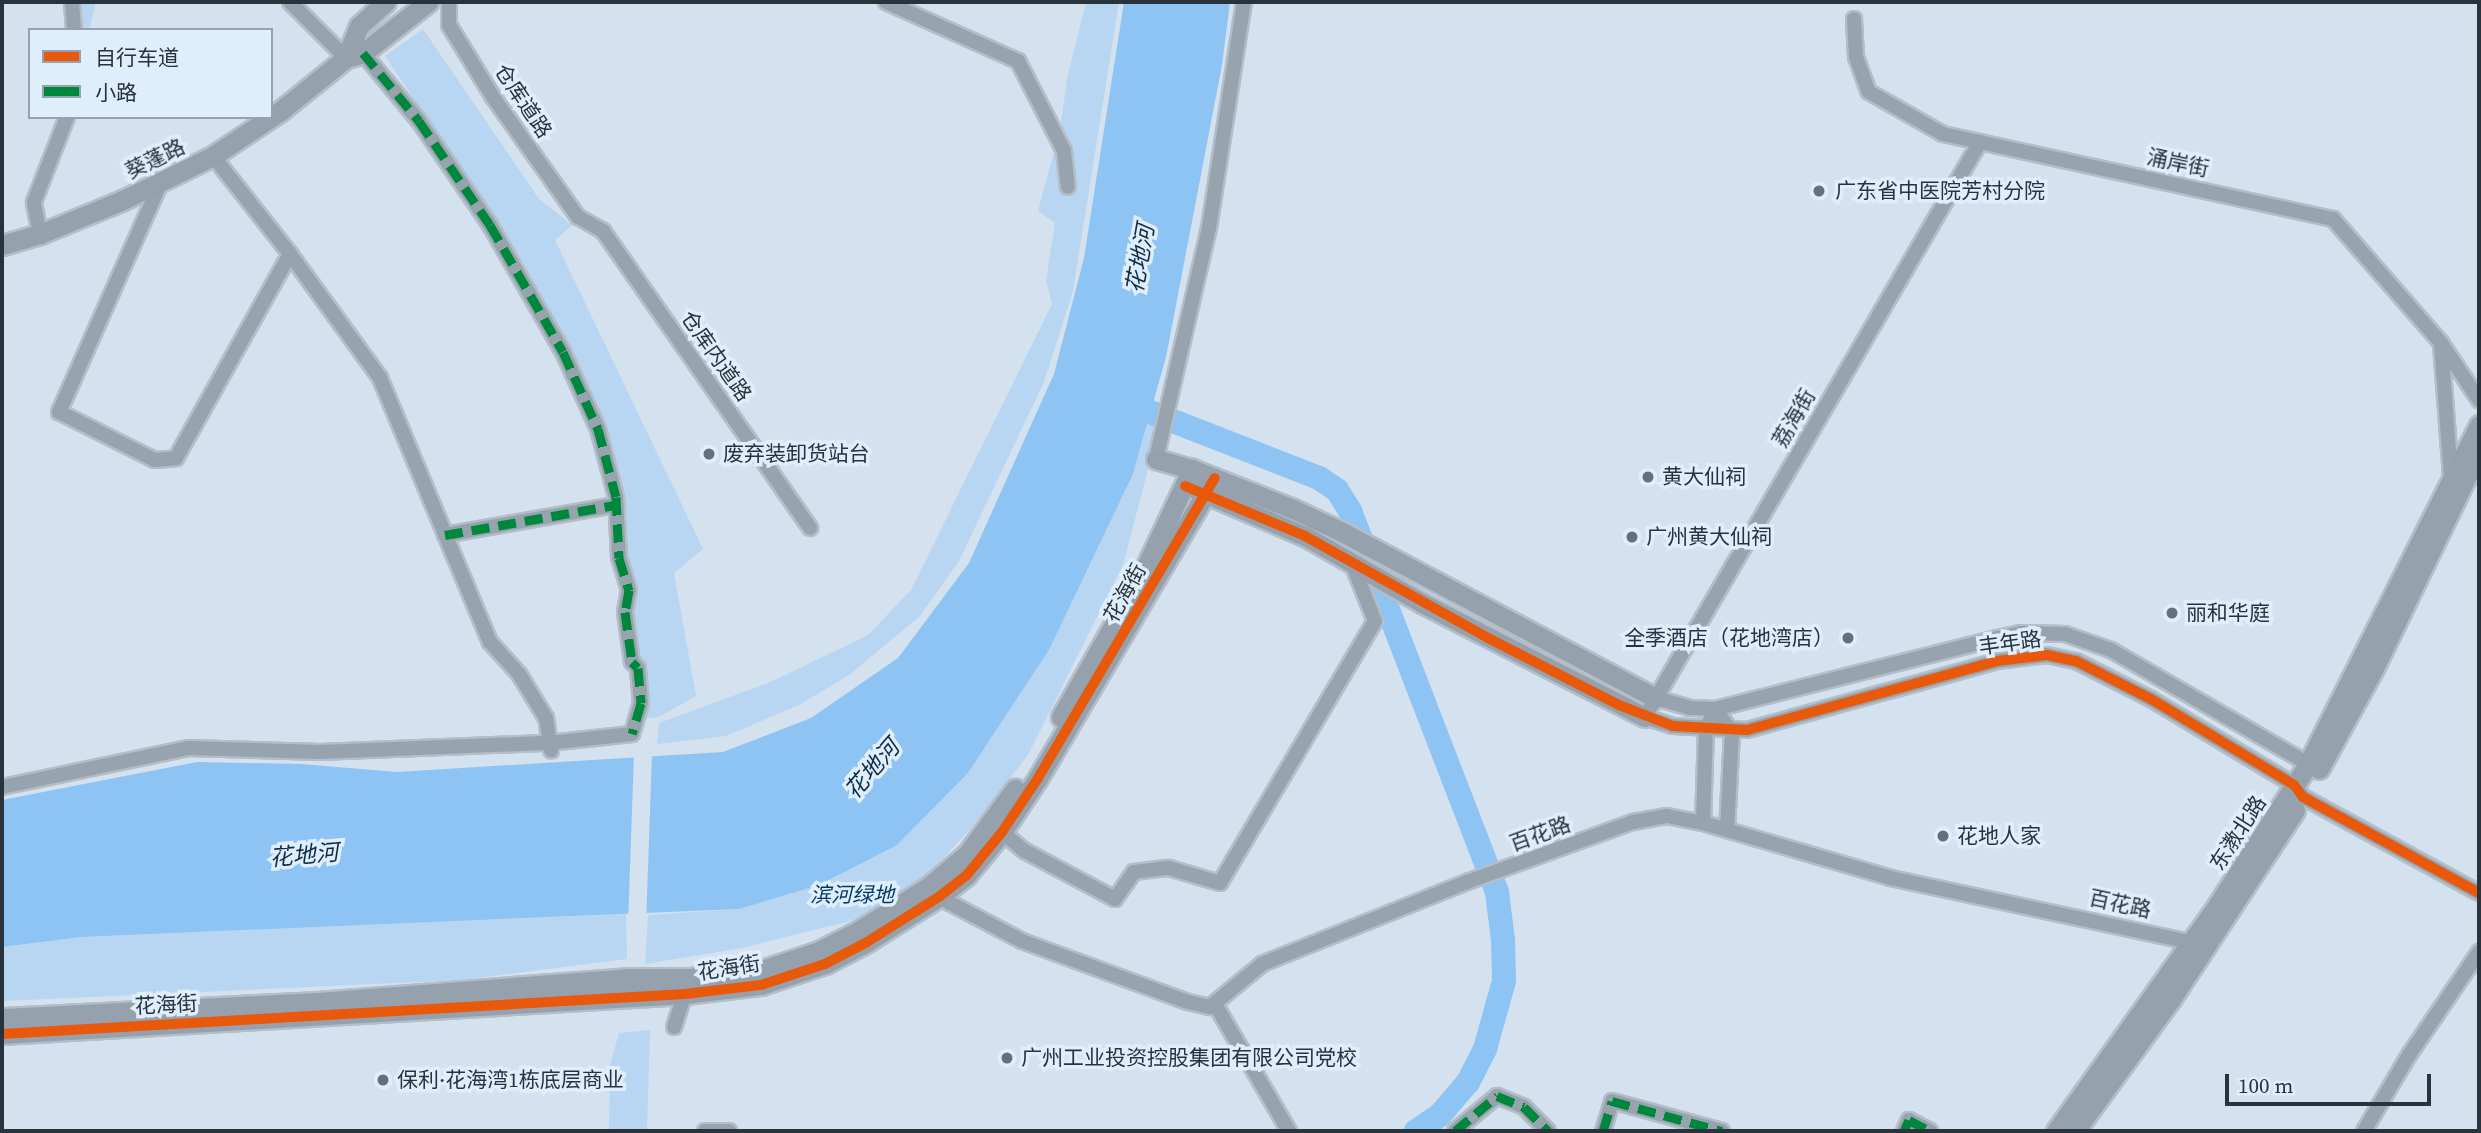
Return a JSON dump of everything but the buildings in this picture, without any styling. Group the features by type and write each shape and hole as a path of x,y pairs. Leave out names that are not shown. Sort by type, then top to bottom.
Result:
{"street":[{"path":"72,2 74,28"},
{"path":"2,787 189,748 320,752 550,747 632,734 641,703 638,668 632,662 625,612 629,590 619,558 616,505 598,429 563,352 460,179 419,121 355,56 290,2"},
{"name":"葵蓬路","path":"355,56 359,26 386,2"},
{"name":"葵蓬路","path":"273,117 428,2"},
{"name":"仓库道路","path":"449,2 449,25 493,97 578,217"},
{"path":"886,2 1018,61 1064,151 1068,187"},
{"path":"1244,2 1211,216 1156,458 1188,477 1342,532 1656,698 1690,708 1715,709"},
{"name":"涌岸街","path":"1854,19 1856,57 1869,92 1943,134 2333,219 2441,343 2479,400"},
{"path":"40,234 34,202 66,119"},
{"name":"葵蓬路","path":"2,245 40,234 161,181 213,156 270,119"},
{"name":"荔海街","path":"1645,717 1980,142"},
{"path":"213,156 290,254 380,379 490,642 520,674 545,718 550,747"},
{"path":"161,181 59,412 155,460 176,458 290,254"},
{"name":"仓库内道路","path":"578,217 603,231 810,528"},
{"path":"2441,343 2465,479"},
{"name":"东漖北路","path":"2465,479 2479,425"},
{"name":"东漖北路","path":"2075,1131 2299,791 2374,668 2479,451"},
{"name":"花海街","path":"2,1034 685,994 761,985 825,964 867,942 934,892 967,854 1039,755 1140,579 1188,477"},
{"path":"1211,486 1351,560 1422,603 1645,717"},
{"name":"花海街","path":"2,1018 318,1002 630,978 726,976 765,969 819,951 966,876 1002,832 1038,778 1211,486"},
{"path":"446,536 616,505"},
{"path":"1002,832 1025,850 1115,899 1135,872 1169,868 1220,883 1375,621 1351,560"},
{"name":"丰年路","path":"1715,709 2020,633 2065,634 2111,650 2313,767"},
{"name":"丰年路","path":"1645,717 1674,726 1732,732 1997,661 2047,655 2076,661 2109,675 2299,791 2479,893"},
{"path":"1703,823 1706,729 1715,709"},
{"path":"1715,709 1732,732 1727,830"},
{"name":"百花路","path":"1215,1004 1254,967 1482,877 1650,818 1667,816 1703,823 1904,881 2199,945"},
{"path":"934,892 1022,941 1201,1007 1215,1004 1289,1131"},
{"name":"东漖北路","path":"2056,1131 2199,945"},
{"path":"2364,1131 2409,1055 2479,952"},
{"path":"674,1027 685,994"},
{"path":"1455,1131 1497,1096 1524,1107 1548,1131"},
{"path":"1603,1131 1612,1101 1722,1131"},
{"path":"1904,1131 1909,1120 1930,1131"},
{"path":"705,1131 729,1131"}],"green space":[{"path":"76,2 96,2 90,28 77,28"},
{"path":"1086,2 1119,2 1073,291 1044,382 959,561 919,617 849,675 801,704 726,736 657,744 659,723 771,682 868,635 911,590 1052,304 1046,281 1055,223 1038,211 1054,152 1067,183 1061,122 1068,74"},
{"path":"423,29 539,199 572,225 555,240 703,549 674,573 696,696 659,717 643,719 635,659 632,587 624,548 616,475 601,416 523,262 385,56"},
{"name":"滨河绿地","path":"1149,419 1161,420 1123,565 1028,755 972,827 929,874 862,918 742,948 645,964 648,915 739,909 897,845 968,773 1049,650 1133,474"},
{"path":"626,914 627,959 461,980 2,1001 2,947 82,937"},
{"path":"650,1030 647,1131 609,1131 610,1065 619,1033"}],"water":[{"name":"花地河","path":"1124,2 1230,2 1222,65 1166,357 1133,474 1049,650 968,773 897,845 819,885 739,909 82,937 2,947 2,800 197,762 301,764 397,772 723,752 811,718 898,658 969,563 1054,374 1084,258"}],"pier":[{"path":"634,753 652,754 646,917 628,916"}],"waterway":[{"path":"1119,400 1319,478 1337,490 1350,511 1497,892 1503,940 1504,981 1485,1049 1468,1082 1440,1115 1416,1131"}],"marked path":[{"path":"363,53 419,121 490,225 563,352 598,429 616,497 619,558 629,590 625,612 632,662 638,668 641,703 632,734"},
{"path":"445,535 616,505"},
{"path":"1455,1131 1497,1096 1524,1107 1548,1131"},
{"path":"1603,1131 1612,1101 1722,1131"},
{"path":"1904,1131 1909,1120 1930,1131"}],"cycle path":[{"path":"2,1034 685,994 761,985 825,964 867,942 940,896 966,876 1002,832 1038,778 1215,478"},
{"path":"1185,486 1305,536 1488,638 1619,705 1673,726 1747,730 1997,661 2047,655 2076,661 2151,699 2294,785 2303,797 2479,893"}],"place":[{"name":"广东省中医院芳村分院","path":"1819,191"},
{"name":"废弃装卸货站台","path":"709,454"},
{"name":"黄大仙祠","path":"1648,477"},
{"name":"广州黄大仙祠","path":"1632,537"},
{"name":"丽和华庭","path":"2172,613"},
{"name":"全季酒店（花地湾店）","path":"1848,638"},
{"name":"花地人家","path":"1943,836"},
{"name":"广州工业投资控股集团有限公司党校","path":"1007,1058"},
{"name":"保利·花海湾1栋底层商业","path":"383,1080"}]}
